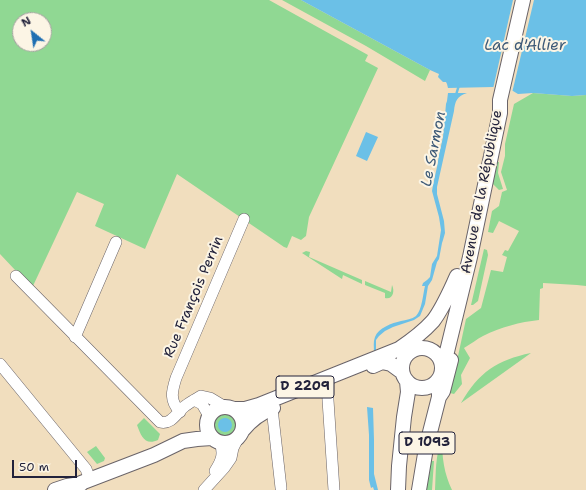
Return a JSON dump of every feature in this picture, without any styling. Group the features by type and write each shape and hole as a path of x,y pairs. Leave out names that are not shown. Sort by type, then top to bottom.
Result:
{"main road":[{"name":"D 2209","path":"500,100 523,0"},
{"name":"Avenue de la République","path":"442,372 470,257 500,113 500,100"},
{"name":"Avenue de la République","path":"230,408 245,409 259,406 409,349 439,323 449,309 454,295 494,112 500,100"},
{"path":"439,397 443,391 462,312 470,257"},
{"path":"424,347 435,352 439,356 442,362 442,372 437,382 432,386 418,388 412,385 404,377 402,366 403,360 409,349 424,347"},
{"name":"D 2209","path":"240,434 250,421 262,412 382,362 391,364 404,377"},
{"path":"375,366 387,369 394,375 400,392 404,417"},
{"name":"D 1093","path":"419,490 426,448 439,397 442,372"},
{"name":"D 1093","path":"398,490 404,417 408,392 404,377"},
{"path":"71,487 154,455 183,441 209,418 216,409 230,408 238,412 243,420 240,434 234,441 230,442 197,439 183,441"},
{"path":"209,418 208,430 216,440"}],"street":[{"name":"Rue François Perrin","path":"182,409 176,408 171,399 173,387 244,219"},
{"path":"75,336 116,242"},
{"path":"16,276 160,422 168,422 182,409 201,396 210,398 230,408"},
{"path":"0,364 86,469 71,487"},
{"path":"327,385 334,490"},
{"path":"194,400 202,404 209,418"},
{"path":"272,408 281,488"},
{"path":"204,490 231,458 233,448 240,434"},
{"path":"204,490 222,458 222,449 216,440"}],"green space":[{"path":"0,0 269,0 368,55 365,61 378,68 309,217 306,236 301,240 292,236 287,248 284,247 177,174 145,249 95,226 104,204 77,192 32,288 0,254"},
{"path":"282,0 301,0 430,70 425,81 366,46"},
{"path":"533,93 572,96 586,95 586,286 543,283 543,288 540,289 539,320 497,330 481,337 464,348 470,358 461,375 462,384 454,394 450,393 466,319 481,308 491,270 503,272 507,257 502,255 505,250 508,251 519,231 499,221 493,233 488,232 492,211 499,206 502,192 507,190 501,172 505,156 505,144 514,104"},
{"path":"496,162 499,162 498,173 503,189 499,190 492,183"},
{"path":"484,249 487,250 488,255 478,301 471,305"},
{"path":"306,251 310,252 309,257 362,280 362,284 343,275 342,279 302,253"},
{"path":"365,281 391,292 392,285 392,296 390,298 385,298 385,293 365,285"},
{"path":"531,353 461,403 475,383 490,369 508,359"},
{"path":"221,414 229,414 236,421 236,429 229,436 221,436 214,429 214,421"},
{"path":"144,418 160,434 158,440 154,442 147,441 140,433 137,425"},
{"path":"442,439 444,465 452,490 435,490 437,458"},
{"path":"96,446 105,458 104,461 97,464 87,452"},
{"path":"430,461 434,461 432,490 425,490"}],"water":[{"name":"Lac d'Allier","path":"301,0 586,0 586,95 572,96 533,93 518,94 513,91 493,87 448,88 446,82 443,82 438,77 439,74"},
{"path":"448,93 467,93 459,97 455,104 437,187 445,233 439,259 432,280 428,286 425,304 420,316 414,320 385,331 376,340 376,351 374,352 374,339 379,331 397,322 413,318 418,313 425,286 422,286 423,283 430,277 432,264 437,256 441,230 432,191 443,137"},
{"path":"366,132 378,137 367,161 356,156"},
{"path":"367,407 373,408 374,474 378,490 374,490 373,487 371,488 369,480 369,435"},
{"path":"222,418 228,418 232,422 232,428 228,432 222,432 218,428 218,422"}],"pier":[{"path":"513,0 534,0 512,93 493,89"}],"waterway":[{"name":"Le Sarmon","path":"456,95 459,85"}]}
